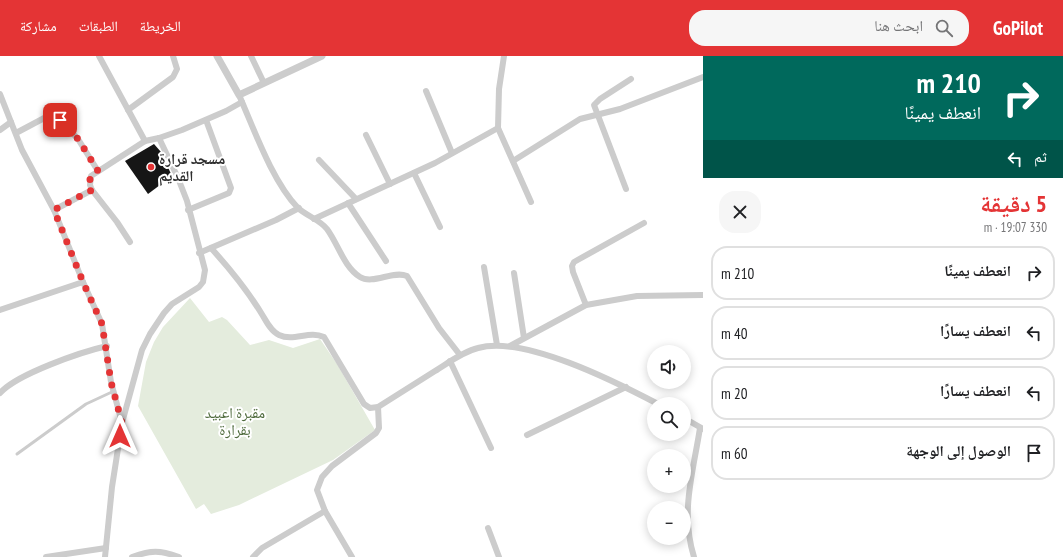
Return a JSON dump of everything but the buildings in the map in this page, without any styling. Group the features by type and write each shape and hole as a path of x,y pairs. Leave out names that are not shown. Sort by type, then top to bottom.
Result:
{"street":[{"path":"99,56 145,141"},
{"path":"128,110 173,77 177,69 173,56"},
{"path":"217,56 239,95 277,176 299,208 325,227 351,268 361,278 368,279 400,275 407,276 439,328 460,356"},
{"path":"250,56 264,84"},
{"path":"239,95 322,56"},
{"path":"504,56 500,89 498,128 531,202"},
{"path":"513,161 572,123 627,107 703,77"},
{"path":"626,189 597,115 595,103 631,79"},
{"path":"426,91 452,153"},
{"path":"0,94 32,170 54,210 83,282 102,324 114,391 122,423"},
{"path":"130,242 117,222 106,211 92,190 90,179 98,171 145,141 159,138 206,120 242,102"},
{"path":"16,133 48,116 51,115 57,117 78,139 98,171"},
{"path":"188,210 229,193 231,188 206,120"},
{"path":"0,130 11,122"},
{"path":"314,219 414,173 498,128"},
{"path":"366,135 390,184"},
{"path":"105,557 112,487 122,423 137,367 150,334 172,304 199,287 205,270 178,178 159,138"},
{"path":"319,160 356,199"},
{"path":"414,173 440,227"},
{"path":"54,210 92,190"},
{"path":"348,203 386,261"},
{"path":"199,253 276,220 299,208"},
{"path":"586,304 573,272 574,262 644,223"},
{"path":"211,248 251,295 270,327 277,334 293,338 312,335 324,337 364,404 370,408 378,407 460,356 478,348 497,345 509,346 546,355 597,374 647,398"},
{"path":"484,268 497,345"},
{"path":"514,273 524,338"},
{"path":"0,310 83,282"},
{"path":"509,346 586,304 636,296 703,294"},
{"path":"0,393 19,380 64,358 107,346"},
{"path":"450,361 491,448"},
{"path":"527,435 626,387"},
{"path":"352,557 325,511 317,490 322,477 332,466 376,433 379,428 378,407"},
{"path":"691,422 702,428 689,490 687,515 688,537 694,557"},
{"path":"253,557 262,548 325,511"},
{"path":"488,528 499,557"},
{"path":"46,557 106,548"},
{"path":"132,557 157,551 166,552 179,557"}],"lane":[{"path":"17,454 86,404 114,391"}],"green space":[{"name":"مقبرة اعبيد بقرارة","path":"190,298 209,322 222,317 227,320 250,345 269,340 293,348 320,339 337,364 375,430 333,460 239,505 211,514 204,504 196,509 138,406 146,362 154,342 163,327"}],"place":[{"name":"مسجد قرارة القديم","path":"151,167"}],"route":[{"path":"60,120 78,139 98,171 90,179 92,190 54,210 83,282 97,310 102,324 107,346 111,382 122,423 120,436"}]}
